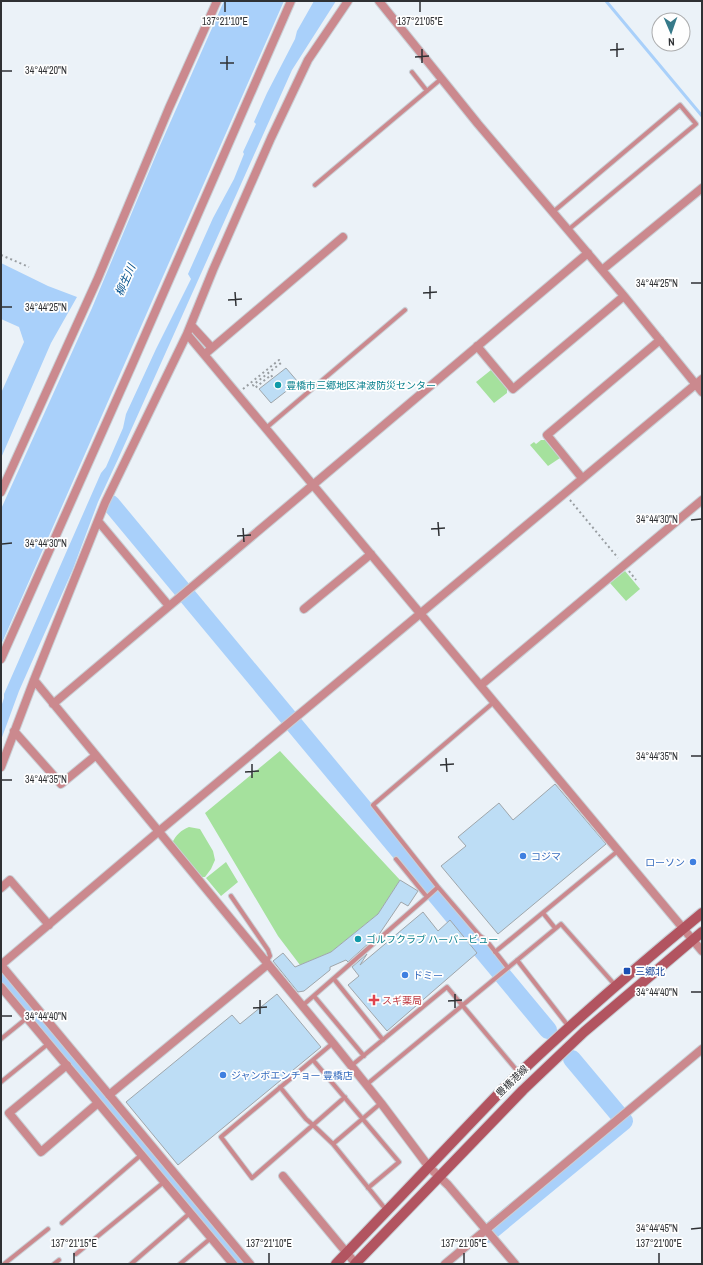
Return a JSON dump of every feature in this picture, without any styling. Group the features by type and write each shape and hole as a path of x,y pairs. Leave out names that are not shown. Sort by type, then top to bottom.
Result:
{"main road":[{"name":"豊橋港線","path":"336,1264 520,1073 615,986 702,913"},
{"name":"豊橋港線","path":"355,1264 523,1090 584,1032 702,932"}],"street":[{"path":"1,492 98,278 169,108 217,1"},
{"path":"1,659 291,1"},
{"path":"1,767 105,503 187,334 271,138 308,60 348,1"},
{"path":"379,1 441,79 660,340 699,382 702,392"},
{"path":"602,270 702,188"},
{"path":"205,354 343,237"},
{"path":"53,704 588,253"},
{"path":"477,346 513,389 624,296"},
{"path":"191,325 212,348"},
{"path":"187,334 495,701 702,951"},
{"path":"582,478 547,435 660,340"},
{"path":"250,1264 1,965 158,832 699,382"},
{"path":"481,685 702,500"},
{"path":"98,521 169,606"},
{"path":"304,609 371,554"},
{"path":"34,680 333,1043 429,1166 448,1185 515,1264"},
{"path":"14,731 61,784 96,756"},
{"path":"1,888 10,880 49,925"},
{"path":"109,1095 267,964"},
{"path":"1,987 233,1264"},
{"path":"445,1264 488,1231 702,1049"},
{"path":"67,1065 9,1113 41,1152 98,1102"},
{"path":"283,1176 355,1264"}],"lane":[{"path":"412,72 426,91"},
{"path":"316,185 441,79"},
{"path":"553,212 680,105 696,124 568,230"},
{"path":"266,428 405,310"},
{"path":"495,701 372,805 437,889 480,936 486,940 506,969"},
{"path":"495,952 619,850"},
{"path":"396,859 427,897"},
{"path":"302,1006 437,889"},
{"path":"231,896 268,950 270,956 267,964"},
{"path":"543,913 555,928"},
{"path":"366,1085 560,924 615,986"},
{"path":"517,960 569,1027"},
{"path":"334,979 382,1040"},
{"path":"351,1066 447,987 520,1073"},
{"path":"314,996 364,1056"},
{"path":"1,1039 27,1018"},
{"path":"1,1082 48,1043"},
{"path":"333,1043 221,1137 252,1178 345,1097"},
{"path":"313,1060 399,1162 368,1188"},
{"path":"280,1087 306,1119 333,1144 387,1211"},
{"path":"333,1144 380,1103"},
{"path":"62,1223 141,1155"},
{"path":"76,1254 164,1181"},
{"path":"132,1264 190,1213"},
{"path":"4,1264 48,1229"},
{"path":"180,1264 211,1238"},
{"path":"54,1264 59,1260"}],"path":[{"path":"1,255 29,267"},
{"path":"241,390 279,360 281,363 253,386 255,388 271,375 273,378"},
{"path":"564,493 636,580"}],"green space":[{"path":"491,370 507,389 507,393 494,403 476,382"},
{"path":"541,440 546,440 560,458 548,466 530,445 534,442 536,444"},
{"path":"625,571 640,589 626,601 610,583"},
{"path":"280,751 400,880 378,914 331,952 300,965 278,936 205,813"},
{"path":"189,827 200,829 213,851 215,860 205,877 201,877 172,843 179,833"},
{"path":"226,862 238,882 221,896 206,878"}],"water":[{"name":"柳生川","path":"224,1 284,1 1,645 1,509 92,308 158,150"},
{"path":"314,1 336,1 292,70 98,502 73,569 19,691 1,740 1,707 4,694 101,473 106,467 123,428 126,414 191,279 188,274 213,218 234,179 244,154 243,152 256,124 254,122 295,39 297,31"},
{"path":"1,263 48,286 77,297 51,343 1,458 1,393 24,342 19,327 1,319"}],"building":[{"name":"豊橋市三郷地区津波防災センター","path":"286,368 298,382 271,403 259,389"},
{"name":"コジマ","path":"555,784 606,844 498,934 441,866 466,846 458,837 499,803 513,820"},
{"name":"ゴルフクラブ ハーバービュー","path":"400,880 418,891 408,906 401,902 380,933 348,962 346,960 330,967 330,970 304,991 298,992 273,961 283,953 295,967 331,952 378,914"},
{"name":"ドミー","path":"423,912 438,931 450,920 477,953 387,1031 348,985 359,976 352,967 367,954 360,965"},
{"name":"ジャンボエンチョー 豊橋店","path":"277,994 321,1047 178,1165 126,1102 232,1015 240,1024"}],"waterway":[{"path":"606,1 702,116"},
{"path":"111,504 548,1030"},
{"path":"1,977 241,1264"},
{"path":"572,1059 619,1115"},
{"path":"487,1234 624,1121"}],"place":[{"name":"豊橋市三郷地区津波防災センター","path":"278,385"},
{"name":"コジマ","path":"523,856"},
{"name":"ローソン","path":"693,862"},
{"name":"ゴルフクラブ ハーバービュー","path":"358,939"},
{"name":"三郷北","path":"627,971"},
{"name":"ドミー","path":"405,975"},
{"name":"スギ薬局","path":"374,1000"},
{"name":"ジャンボエンチョー 豊橋店","path":"223,1075"}]}
